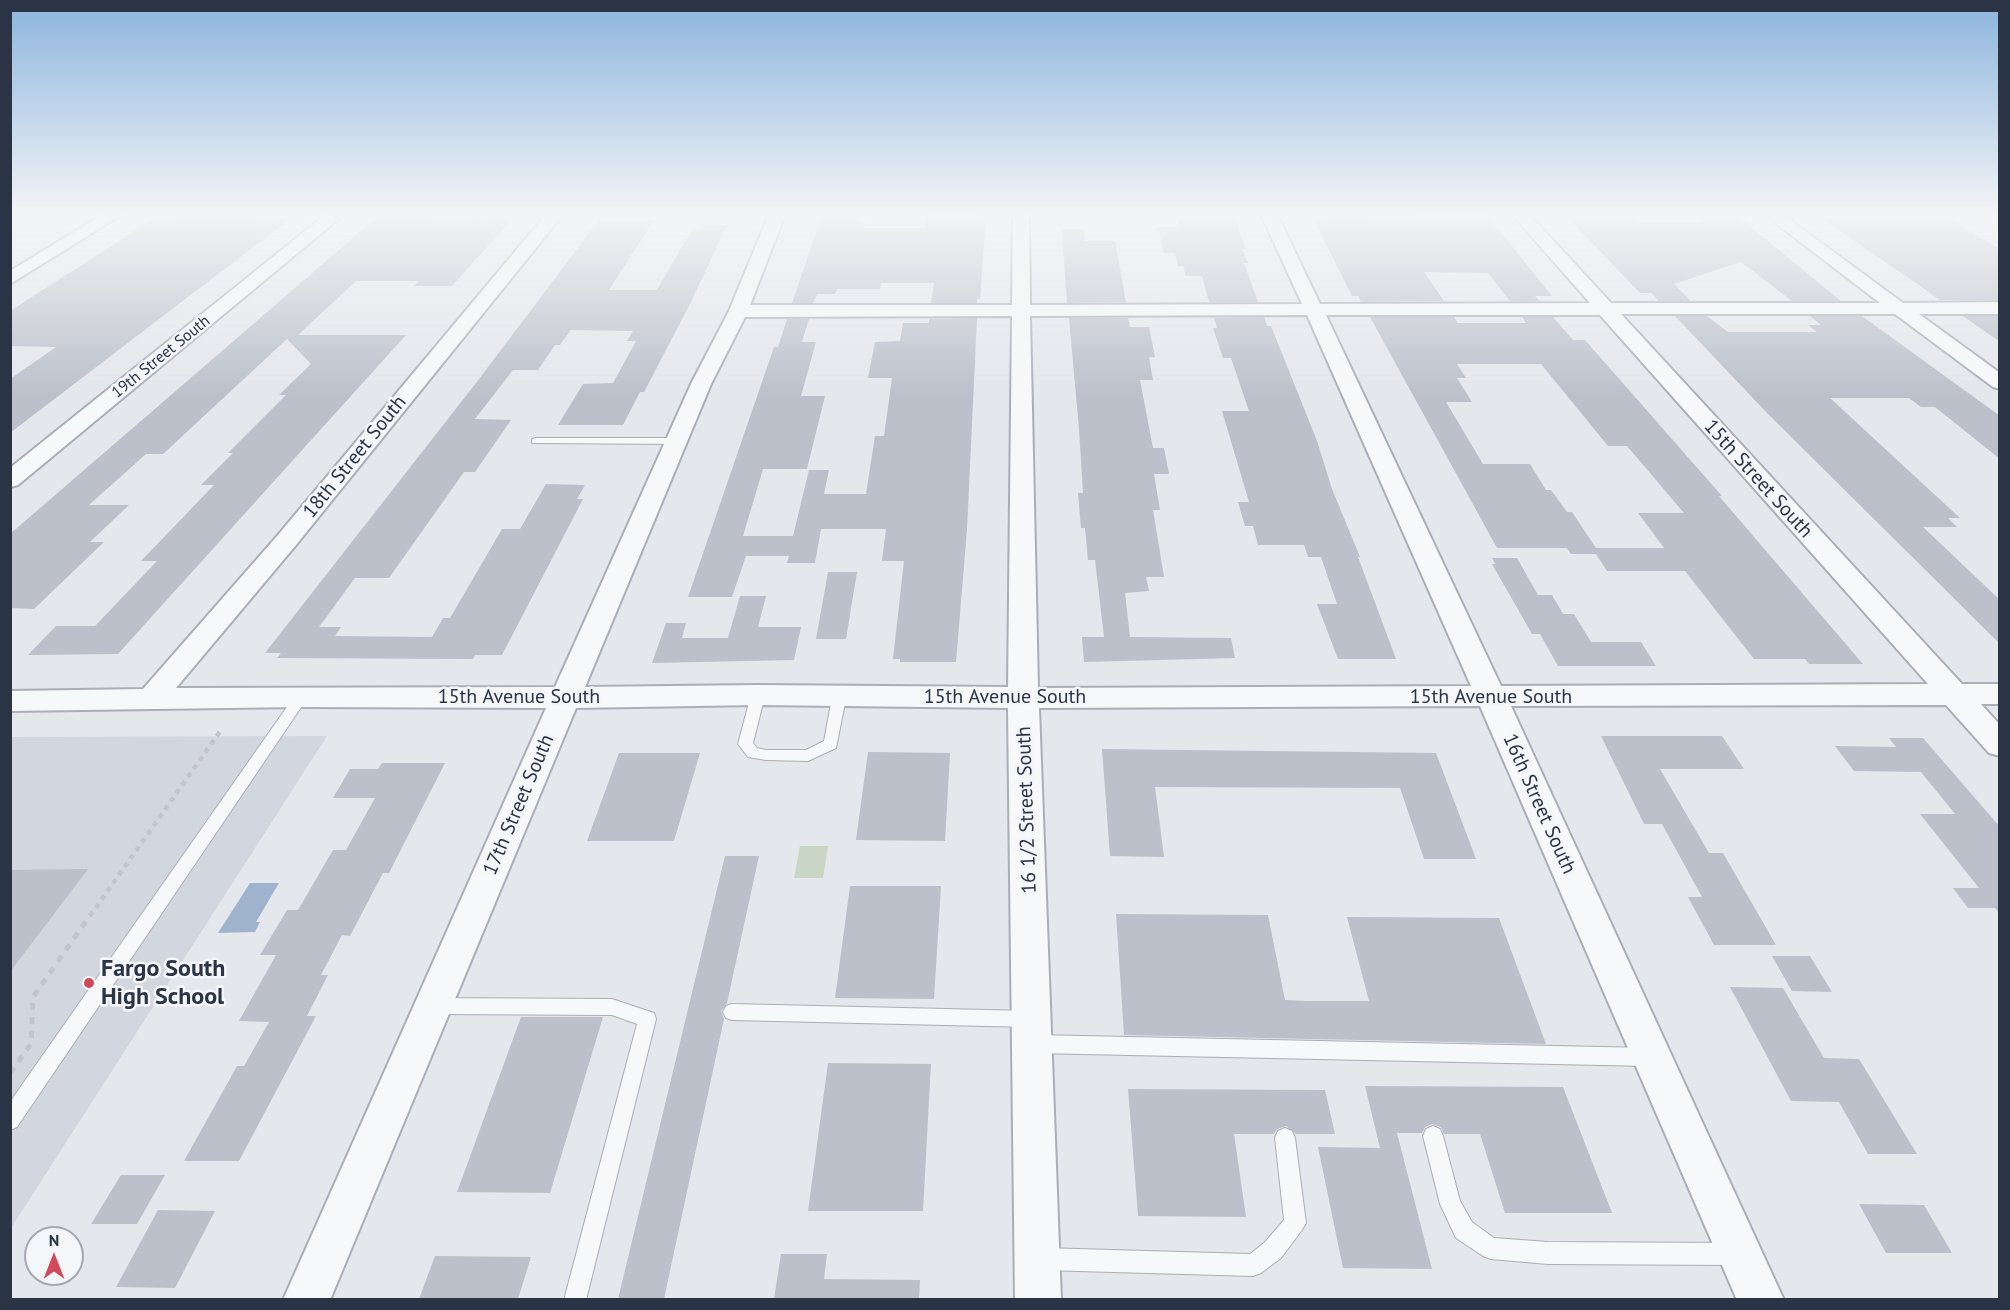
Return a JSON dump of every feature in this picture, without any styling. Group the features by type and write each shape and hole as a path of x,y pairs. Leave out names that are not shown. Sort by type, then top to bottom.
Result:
{"street":[{"name":"19th Street South","path":"10,480 264,273"},
{"name":"18th Street South","path":"150,700 287,540 507,273"},
{"name":"17th Street South","path":"306,1299 676,441 701,384 738,311 753,273"},
{"name":"16 1/2 Street South","path":"1021,273 1024,698 1038,1299"},
{"name":"16th Street South","path":"1297,273 1491,697 1761,1299"},
{"name":"15th Street South","path":"1573,273 2000,745"},
{"path":"1852,273 2000,383"},
{"path":"738,311 2000,308"},
{"name":"15th Avenue South","path":"10,701 758,695 839,698 1024,698 2000,694"}],"lane":[{"path":"536,441 676,441"},
{"path":"758,695 745,744 753,753 766,755 808,756 831,744 839,698"},
{"path":"10,1120 301,697"},
{"path":"433,1006 612,1007 648,1019 575,1299"},
{"path":"732,1012 1033,1031 1651,1057"},
{"path":"1433,1136 1450,1204 1464,1230 1491,1248 1548,1253 1740,1254"},
{"path":"1038,1259 1253,1265 1273,1250 1295,1223 1284,1138"}],"path":[{"path":"10,1073 31,1044 33,997 221,730"}],"shaded area":[{"name":"Fargo South High School","path":"327,736 11,1228 11,737"}],"green space":[{"path":"800,846 828,846 823,878 794,878"}],"water":[{"path":"250,883 279,883 256,922 260,922 255,932 218,933"}],"building":[{"path":"69,273 219,273 10,433 10,379 56,347 10,346 10,311"},
{"path":"312,273 464,273 452,286 414,286 419,281 356,281 298,335 406,335 118,654 28,655 56,626 95,626 157,561 141,561 214,485 201,485 233,453 228,453 286,395 279,395 311,364 287,339 163,454 146,454 89,505 129,505 90,542 104,542 34,609 10,608 10,534"},
{"path":"559,273 620,273 609,290 657,290 667,273 704,273 644,392 640,392 623,425 558,425 583,384 613,383 636,341 627,341 633,331 571,330 560,345 555,345 538,370 513,370 475,419 511,420 475,472 464,472 389,578 355,578 319,627 341,627 335,636 432,637 443,618 450,618 502,529 520,529 546,484 585,485 577,499 583,499 502,655 475,655 473,659 277,658 281,653 265,653"},
{"path":"802,273 982,273 980,299 977,299 977,303 931,303 934,283 881,283 880,289 837,289 835,294 817,294 813,303 792,303"},
{"path":"1065,273 1121,273 1126,302 1067,303"},
{"path":"1185,273 1248,273 1258,302 1209,302 1202,276 1186,276"},
{"path":"1341,273 1425,273 1444,301 1361,302 1358,296 1352,296"},
{"path":"1488,273 1534,273 1552,296 1535,296 1540,301 1510,301"},
{"path":"1621,273 1707,273 1674,284 1691,301 1659,301 1651,293 1640,293"},
{"path":"1756,273 1807,273 1841,301 1792,301"},
{"path":"1901,273 2000,273 2000,300 1940,300"},
{"path":"1675,316 1707,316 1728,332 1817,332 1808,325 1821,325 1810,316 1862,316 2000,416 2000,459 1935,407 1921,407 1909,398 1830,398 1960,518 1948,518 1957,527 1923,527 2000,600 2000,644 1767,413"},
{"path":"1963,316 2000,316 2000,342"},
{"path":"1264,317 1267,326 1271,326 1317,441 1332,489 1360,557 1358,557 1396,659 1338,659 1317,604 1337,604 1321,557 1308,557 1304,545 1258,545 1253,526 1245,526 1238,502 1249,502 1222,411 1249,411 1231,358 1223,358 1213,328 1217,328 1214,318"},
{"path":"1370,317 1454,317 1458,323 1526,323 1522,317 1553,317 1573,340 1585,340 1722,496 1719,496 1863,664 1809,664 1805,659 1754,659 1685,571 1607,571 1596,554 1571,554 1567,548 1497,548","holes":["1457,364 1541,364 1608,446 1627,446 1684,513 1638,513 1664,548 1596,548 1572,512 1567,512 1551,490 1546,490 1530,464 1483,464 1446,402 1472,402 1457,378 1466,378"]},
{"path":"977,318 967,529 956,662 900,662 900,659 893,659 904,561 882,561 886,529 821,529 815,563 787,563 789,556 746,556 732,597 688,597 774,347 778,347 787,319 809,319 802,342 816,342 801,396 825,396 807,469 763,469 743,536 793,536 809,470 829,470 824,494 866,494 875,436 884,436 892,378 868,378 875,342 900,341 903,323 929,323 929,319"},
{"path":"1069,318 1128,318 1130,327 1149,327 1155,357 1149,357 1153,380 1140,380 1153,448 1164,448 1169,474 1154,474 1160,510 1153,510 1164,577 1146,577 1149,591 1125,593 1130,637 1231,638 1235,658 1084,662 1082,637 1104,637 1095,560 1088,560 1085,528 1081,528 1078,493 1083,493"},
{"path":"1492,558 1517,558 1538,595 1552,595 1563,614 1574,614 1591,642 1641,642 1656,666 1558,666 1540,634 1532,634 1492,564 1495,564"},
{"path":"828,572 857,572 846,639 816,639"},
{"path":"740,596 766,596 758,627 801,627 794,660 652,663 666,623 686,623 682,638 728,638"},
{"path":"1601,736 1722,736 1744,769 1660,769 1709,853 1723,853 1776,945 1714,945 1688,897 1702,897 1662,824 1644,824"},
{"path":"1889,738 1923,738 2000,827 2000,914 1995,908 1968,908 1953,888 1979,888 1920,814 1955,814 1921,772 1854,771 1835,746 1896,747"},
{"path":"1102,749 1436,753 1476,859 1424,859 1400,788 1155,787 1164,857 1110,856"},
{"path":"868,752 950,753 945,841 856,840"},
{"path":"619,753 700,753 674,841 587,841"},
{"path":"382,763 445,763 389,873 383,873 350,936 342,935 321,975 328,975 307,1016 316,1016 239,1161 184,1161 237,1066 244,1066 269,1022 239,1021 276,955 260,955 287,910 298,910 333,850 346,850 375,798 333,798 350,769 378,769"},
{"path":"725,856 759,856 727,1003 721,1011 724,1019 664,1299 618,1299"},
{"path":"88,869 10,972 10,870"},
{"path":"850,886 941,886 934,999 835,998"},
{"path":"1116,914 1268,915 1285,1000 1306,1001 1369,1001 1347,917 1499,918 1546,1044 1124,1035"},
{"path":"1772,956 1810,956 1832,992 1792,991"},
{"path":"1730,987 1783,988 1824,1058 1859,1059 1917,1154 1868,1154 1839,1102 1791,1101"},
{"path":"521,1017 603,1017 550,1193 457,1192"},
{"path":"828,1063 931,1064 923,1211 808,1211"},
{"path":"1365,1086 1563,1087 1612,1213 1505,1213 1480,1134 1444,1134 1441,1127 1432,1124 1425,1127 1422,1133 1397,1133 1432,1269 1343,1268 1318,1147 1380,1148"},
{"path":"1128,1089 1325,1090 1335,1134 1296,1134 1286,1126 1277,1129 1274,1134 1234,1134 1246,1217 1138,1216"},
{"path":"121,1175 165,1175 137,1224 91,1224"},
{"path":"1859,1204 1924,1205 1952,1253 1886,1253"},
{"path":"158,1210 215,1211 175,1288 116,1287"},
{"path":"781,1254 827,1254 824,1279 920,1280 919,1299 774,1299"},
{"path":"435,1256 531,1257 518,1299 419,1299"}],"place":[{"name":"Fargo South High School","path":"89,983"}]}
